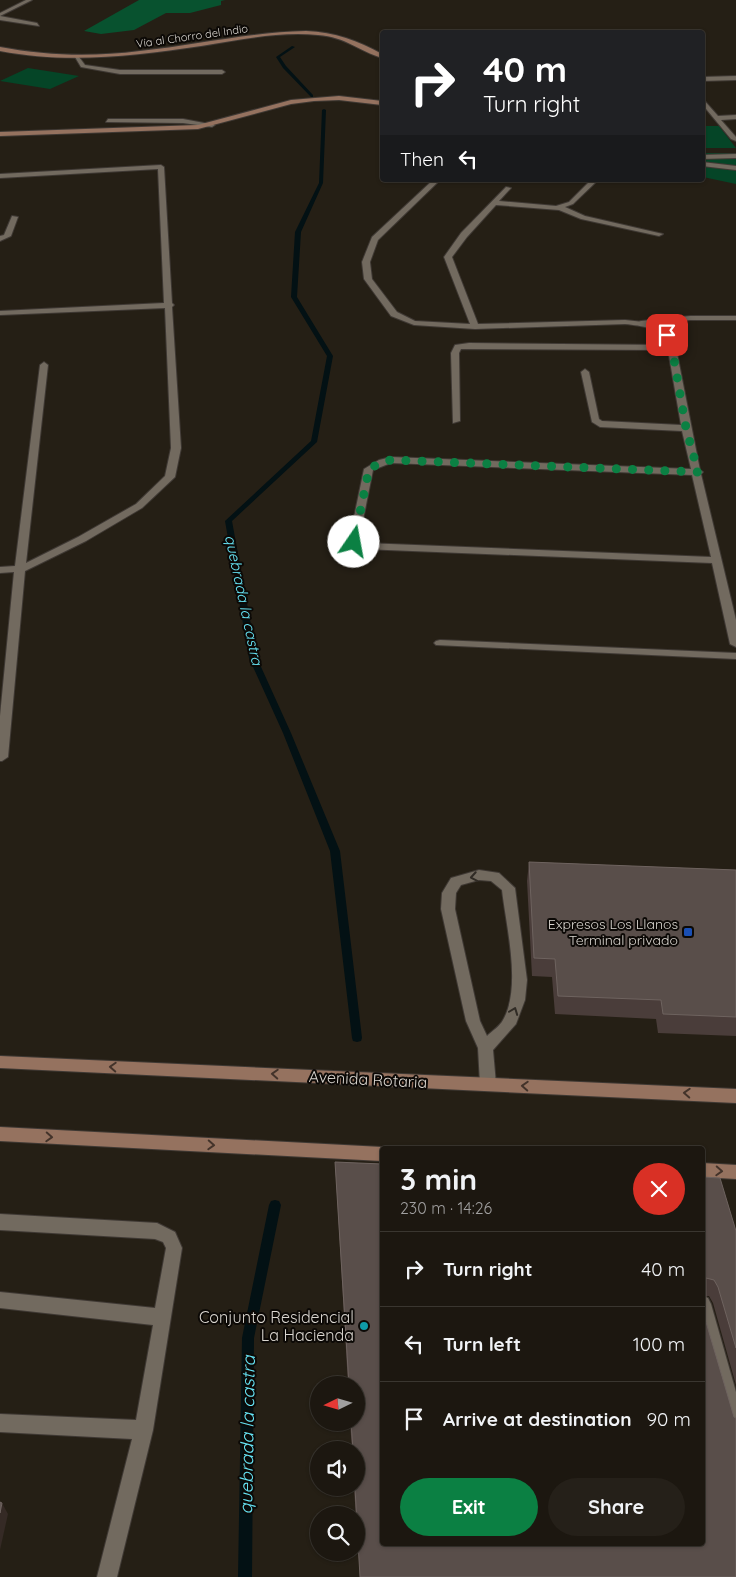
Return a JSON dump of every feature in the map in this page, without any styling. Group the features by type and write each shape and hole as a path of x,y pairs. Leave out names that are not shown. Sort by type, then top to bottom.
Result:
{"street":[{"path":"0,16 30,0"},
{"path":"0,16 37,25"},
{"name":"Vía al Chorro del Indio","path":"0,49 44,57 77,58 114,56 236,39 310,33 342,38 380,55"},
{"path":"77,58 83,66 105,72 222,72"},
{"path":"705,79 736,78"},
{"path":"0,134 157,130 212,125 305,100 339,98 380,104"},
{"path":"705,104 733,138 736,139"},
{"path":"717,118 736,117"},
{"path":"108,121 183,121 212,125"},
{"path":"705,157 736,157"},
{"path":"736,157 729,162 736,168"},
{"path":"705,164 736,168"},
{"path":"0,176 161,167 170,306 176,448 170,477 139,506 82,539 21,569 0,570"},
{"path":"435,182 375,239 367,254 366,270 368,279 390,310 400,318 422,324 475,327 606,322 642,323 690,318 736,318"},
{"path":"493,203 547,209 561,208 571,203 593,182"},
{"path":"475,327 448,257 464,234 508,188"},
{"path":"561,208 583,218 659,234"},
{"path":"0,239 7,236 14,217"},
{"path":"0,314 170,306"},
{"path":"642,323 663,332 672,348 686,428 698,472 736,644"},
{"path":"456,421 454,353 458,347 470,345 672,348"},
{"path":"2,757 44,365"},
{"path":"585,372 595,420 600,424 686,428"},
{"path":"698,472 391,460 382,462 369,469 354,542 363,546 717,560"},
{"path":"440,643 736,656"},
{"path":"485,1048 509,1024 518,1000 520,980 508,888 494,876 479,875 456,880 449,893 448,909 473,1021 485,1048 488,1084"},
{"name":"Avenida Rotaria","path":"0,1062 736,1096"},
{"path":"0,1134 380,1154"},
{"path":"705,1170 736,1172"},
{"path":"0,1222 157,1231 169,1237 174,1248 161,1317 144,1430 108,1577"},
{"path":"0,1300 161,1317"},
{"path":"705,1315 736,1425"},
{"path":"0,1424 144,1430"}],"green space":[{"path":"139,0 225,0 221,1 221,5 190,13 166,13 134,30 101,34 84,31"},
{"path":"28,68 79,76 50,89 0,81"},
{"path":"705,126 719,126 736,148 705,148"},
{"path":"705,153 736,153 736,184 705,177"}],"building":[{"path":"529,862 736,870 736,1017 663,1014 661,1000 558,996 555,959 534,958"},
{"name":"Conjunto Residencial La Hacienda","path":"335,1162 380,1164 380,1546 705,1546 705,1177 720,1178 736,1231 736,1348 718,1287 714,1280 706,1278 706,1322 734,1417 736,1418 736,1577 360,1577 359,1561 365,1561 365,1506 356,1506 355,1496 365,1496 365,1441 352,1441 352,1431 365,1431 365,1376 348,1376"}],"waterway":[{"name":"quebrada la castra","path":"293,47 278,57 284,67 312,96"},
{"name":"quebrada la castra","path":"324,110 321,183 298,232 294,297 330,356 314,442 228,521 253,658 287,733 335,851 357,1038"},
{"name":"quebrada la castra","path":"245,1577 248,1338 275,1205"}],"place":[{"name":"Expresos Los Llanos Terminal privado","path":"688,932"},
{"name":"Conjunto Residencial La Hacienda","path":"364,1326"}],"route":[{"path":"354,542 369,469 376,464 391,460 698,472 686,428 672,348 667,335"}]}
